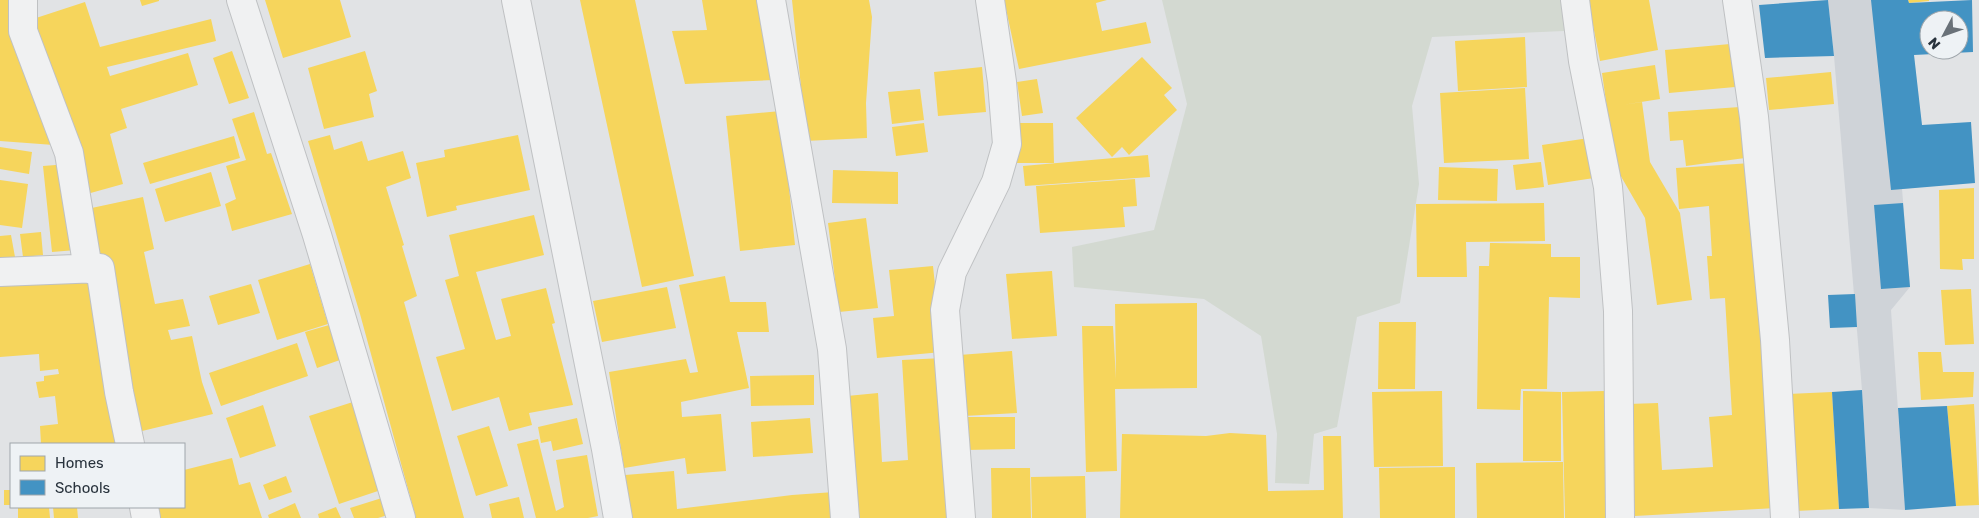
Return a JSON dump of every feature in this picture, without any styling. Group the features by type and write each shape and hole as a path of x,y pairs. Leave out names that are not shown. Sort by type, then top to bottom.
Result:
{"street":[{"path":"24,0 23,30 69,153 88,269"},
{"path":"241,0 317,236 401,518"},
{"path":"516,0 606,449 618,518"},
{"path":"771,0 832,349 845,518"},
{"path":"960,518 944,310 952,272 996,182 1007,144 1002,82 990,0"},
{"path":"1576,0 1583,61 1608,187 1618,311 1620,518"},
{"path":"1737,0 1754,117 1775,340 1785,518"},
{"path":"0,272 100,268 119,392 130,443"}],"shaded area":[{"path":"1162,0 1563,0 1564,31 1432,37 1412,106 1419,184 1400,303 1357,317 1337,427 1314,434 1309,484 1275,483 1277,434 1261,336 1204,299 1074,287 1072,247 1154,230 1187,104"},
{"path":"1828,0 1908,0 1928,186 1902,189 1910,287 1891,310 1905,510 1869,508 1862,390"}],"building: Homes":[{"path":"0,0 18,0 54,145 0,141"},
{"path":"140,0 159,0 159,1 142,6"},
{"path":"265,0 340,0 351,37 283,58"},
{"path":"580,0 635,0 694,276 642,287"},
{"path":"702,0 760,0 773,80 685,84 672,31 707,30"},
{"path":"792,0 869,0 872,17 866,103 867,138 805,141"},
{"path":"1004,0 1107,0 1096,3 1102,31 1146,22 1151,43 1019,69"},
{"path":"1588,0 1649,0 1658,50 1600,61"},
{"path":"1908,0 1929,0 1929,1 1909,3"},
{"path":"85,2 100,47 211,19 216,41 107,67 110,76 188,53 198,85 121,109 127,128 110,134 123,184 87,194 33,19"},
{"path":"1525,37 1527,87 1458,91 1455,41"},
{"path":"1730,44 1735,87 1669,93 1665,50"},
{"path":"232,51 249,98 229,104 213,58"},
{"path":"365,51 377,91 369,94 374,117 324,129 308,68"},
{"path":"1142,57 1172,88 1164,95 1177,110 1129,155 1122,147 1112,157 1076,118"},
{"path":"1655,65 1660,99 1622,105 1642,102 1650,162 1680,213 1692,300 1657,305 1645,218 1615,166 1602,73"},
{"path":"982,67 986,112 938,116 934,72"},
{"path":"1831,72 1834,104 1769,110 1766,78"},
{"path":"1037,79 1043,113 1022,116 1017,82"},
{"path":"1525,88 1529,159 1444,163 1440,93"},
{"path":"920,89 924,120 892,124 888,92"},
{"path":"1740,107 1745,158 1686,166 1683,140 1670,141 1668,112"},
{"path":"781,111 795,245 740,251 726,116"},
{"path":"254,112 267,154 271,153 292,214 232,231 225,204 236,199 226,166 246,160 232,119"},
{"path":"924,123 928,152 896,156 892,127"},
{"path":"1014,123 1053,123 1054,163 1015,163"},
{"path":"330,135 334,150 362,141 368,161 403,151 411,178 386,187 417,296 404,302 464,518 416,518 360,314 308,141"},
{"path":"518,135 530,190 456,206 457,210 427,217 416,163 445,157 444,150"},
{"path":"234,136 240,158 150,184 143,163"},
{"path":"1589,138 1594,178 1548,185 1542,145"},
{"path":"0,147 32,152 29,174 0,169"},
{"path":"1148,155 1150,177 1025,186 1023,166"},
{"path":"1541,162 1544,187 1516,190 1513,165"},
{"path":"1751,163 1776,508 1635,516 1628,404 1658,403 1662,470 1713,467 1709,417 1732,415 1725,298 1710,299 1707,256 1712,256 1709,206 1679,209 1676,168"},
{"path":"68,164 76,250 52,252 43,166"},
{"path":"1439,167 1498,169 1497,201 1438,200"},
{"path":"833,170 898,172 898,204 832,203"},
{"path":"211,172 221,206 165,222 155,189"},
{"path":"1135,179 1137,206 1123,207 1125,227 1040,233 1036,186"},
{"path":"0,180 28,184 22,228 0,225"},
{"path":"1974,188 1974,259 1962,259 1963,270 1940,269 1939,190"},
{"path":"143,197 154,249 144,252 155,304 183,299 190,326 168,330 171,340 192,336 202,382 213,414 142,431 87,209"},
{"path":"1544,203 1545,241 1466,242 1467,277 1417,277 1416,204"},
{"path":"534,215 544,255 476,272 496,340 511,336 501,299 546,288 555,323 552,324 573,405 529,413 532,425 509,431 499,397 452,411 436,357 465,349 445,280 459,276 449,235"},
{"path":"866,218 878,308 839,312 828,223"},
{"path":"41,232 43,255 23,257 20,234"},
{"path":"11,235 15,257 0,259 0,236"},
{"path":"1490,243 1551,244 1551,257 1580,257 1580,298 1549,297 1547,389 1521,389 1520,410 1477,409 1479,266 1489,266"},
{"path":"310,264 328,324 277,340 258,280"},
{"path":"933,266 942,352 877,358 873,318 894,316 889,270"},
{"path":"1052,271 1057,336 1012,339 1006,274"},
{"path":"725,276 730,302 766,302 769,332 737,332 749,388 681,402 682,417 721,414 726,471 687,474 685,458 624,468 609,372 686,359 690,373 698,372 679,285"},
{"path":"94,280 114,421 115,443 41,443 40,426 58,424 55,396 39,398 36,382 44,381 44,376 59,374 58,369 40,371 39,354 0,357 0,283"},
{"path":"251,284 260,313 218,325 209,296"},
{"path":"667,287 676,328 602,342 593,301"},
{"path":"1971,289 1974,344 1945,345 1941,290"},
{"path":"1197,303 1197,388 1115,389 1117,471 1086,472 1082,326 1113,326 1116,379 1115,304"},
{"path":"1379,322 1416,322 1415,389 1378,389"},
{"path":"329,325 340,360 317,368 305,332"},
{"path":"297,343 308,376 221,406 209,373"},
{"path":"1012,351 1017,413 964,416 959,355"},
{"path":"1918,352 1941,352 1943,372 1974,372 1973,397 1921,400"},
{"path":"943,358 953,518 853,518 847,396 878,393 882,462 908,460 902,360"},
{"path":"814,375 814,405 751,406 750,376"},
{"path":"1442,391 1443,466 1374,467 1372,392"},
{"path":"1523,391 1561,392 1561,461 1523,461"},
{"path":"1605,391 1608,518 1565,518 1562,392"},
{"path":"1832,392 1839,509 1795,511 1788,394"},
{"path":"356,401 384,489 339,504 309,416"},
{"path":"1974,404 1979,505 1956,506 1947,406"},
{"path":"263,405 276,446 240,458 226,418"},
{"path":"965,417 1015,417 1015,449 965,450"},
{"path":"577,418 583,444 553,451 551,441 541,443 538,427"},
{"path":"810,418 813,453 753,457 751,422"},
{"path":"489,426 508,486 476,496 457,436"},
{"path":"1230,433 1266,435 1268,491 1324,490 1323,436 1341,436 1343,518 1120,518 1122,434 1206,436"},
{"path":"538,439 556,511 564,507 556,460 587,455 598,516 588,518 536,518 517,444"},
{"path":"232,458 239,485 250,482 262,518 157,518 157,508 185,508 185,470"},
{"path":"1563,462 1564,518 1477,518 1476,463"},
{"path":"1455,467 1455,518 1380,518 1379,468"},
{"path":"991,468 1030,468 1031,518 992,518"},
{"path":"674,471 677,509 792,495 834,492 836,518 629,518 625,475"},
{"path":"286,476 292,492 269,500 263,485"},
{"path":"1085,476 1086,518 1032,518 1031,477"},
{"path":"4,490 10,490 10,505 4,505"},
{"path":"385,497 391,514 378,518 354,518 350,508"},
{"path":"519,497 524,518 492,518 489,504"},
{"path":"295,503 301,518 269,518 268,515"},
{"path":"336,507 341,518 319,518 318,514"},
{"path":"18,508 49,508 50,518 18,518"},
{"path":"53,508 77,508 78,518 54,518"}],"building: Schools":[{"path":"1828,0 1834,56 1765,58 1759,5"},
{"path":"1871,0 1908,0 1909,3 1972,0 1973,52 1969,52 1969,10 1919,10 1919,55 1914,55 1922,125 1971,122 1975,183 1891,190"},
{"path":"1903,203 1910,287 1881,289 1874,205"},
{"path":"1855,294 1857,327 1830,328 1828,295"},
{"path":"1862,390 1869,508 1839,509 1832,392"},
{"path":"1947,406 1956,506 1905,510 1898,408"}]}
